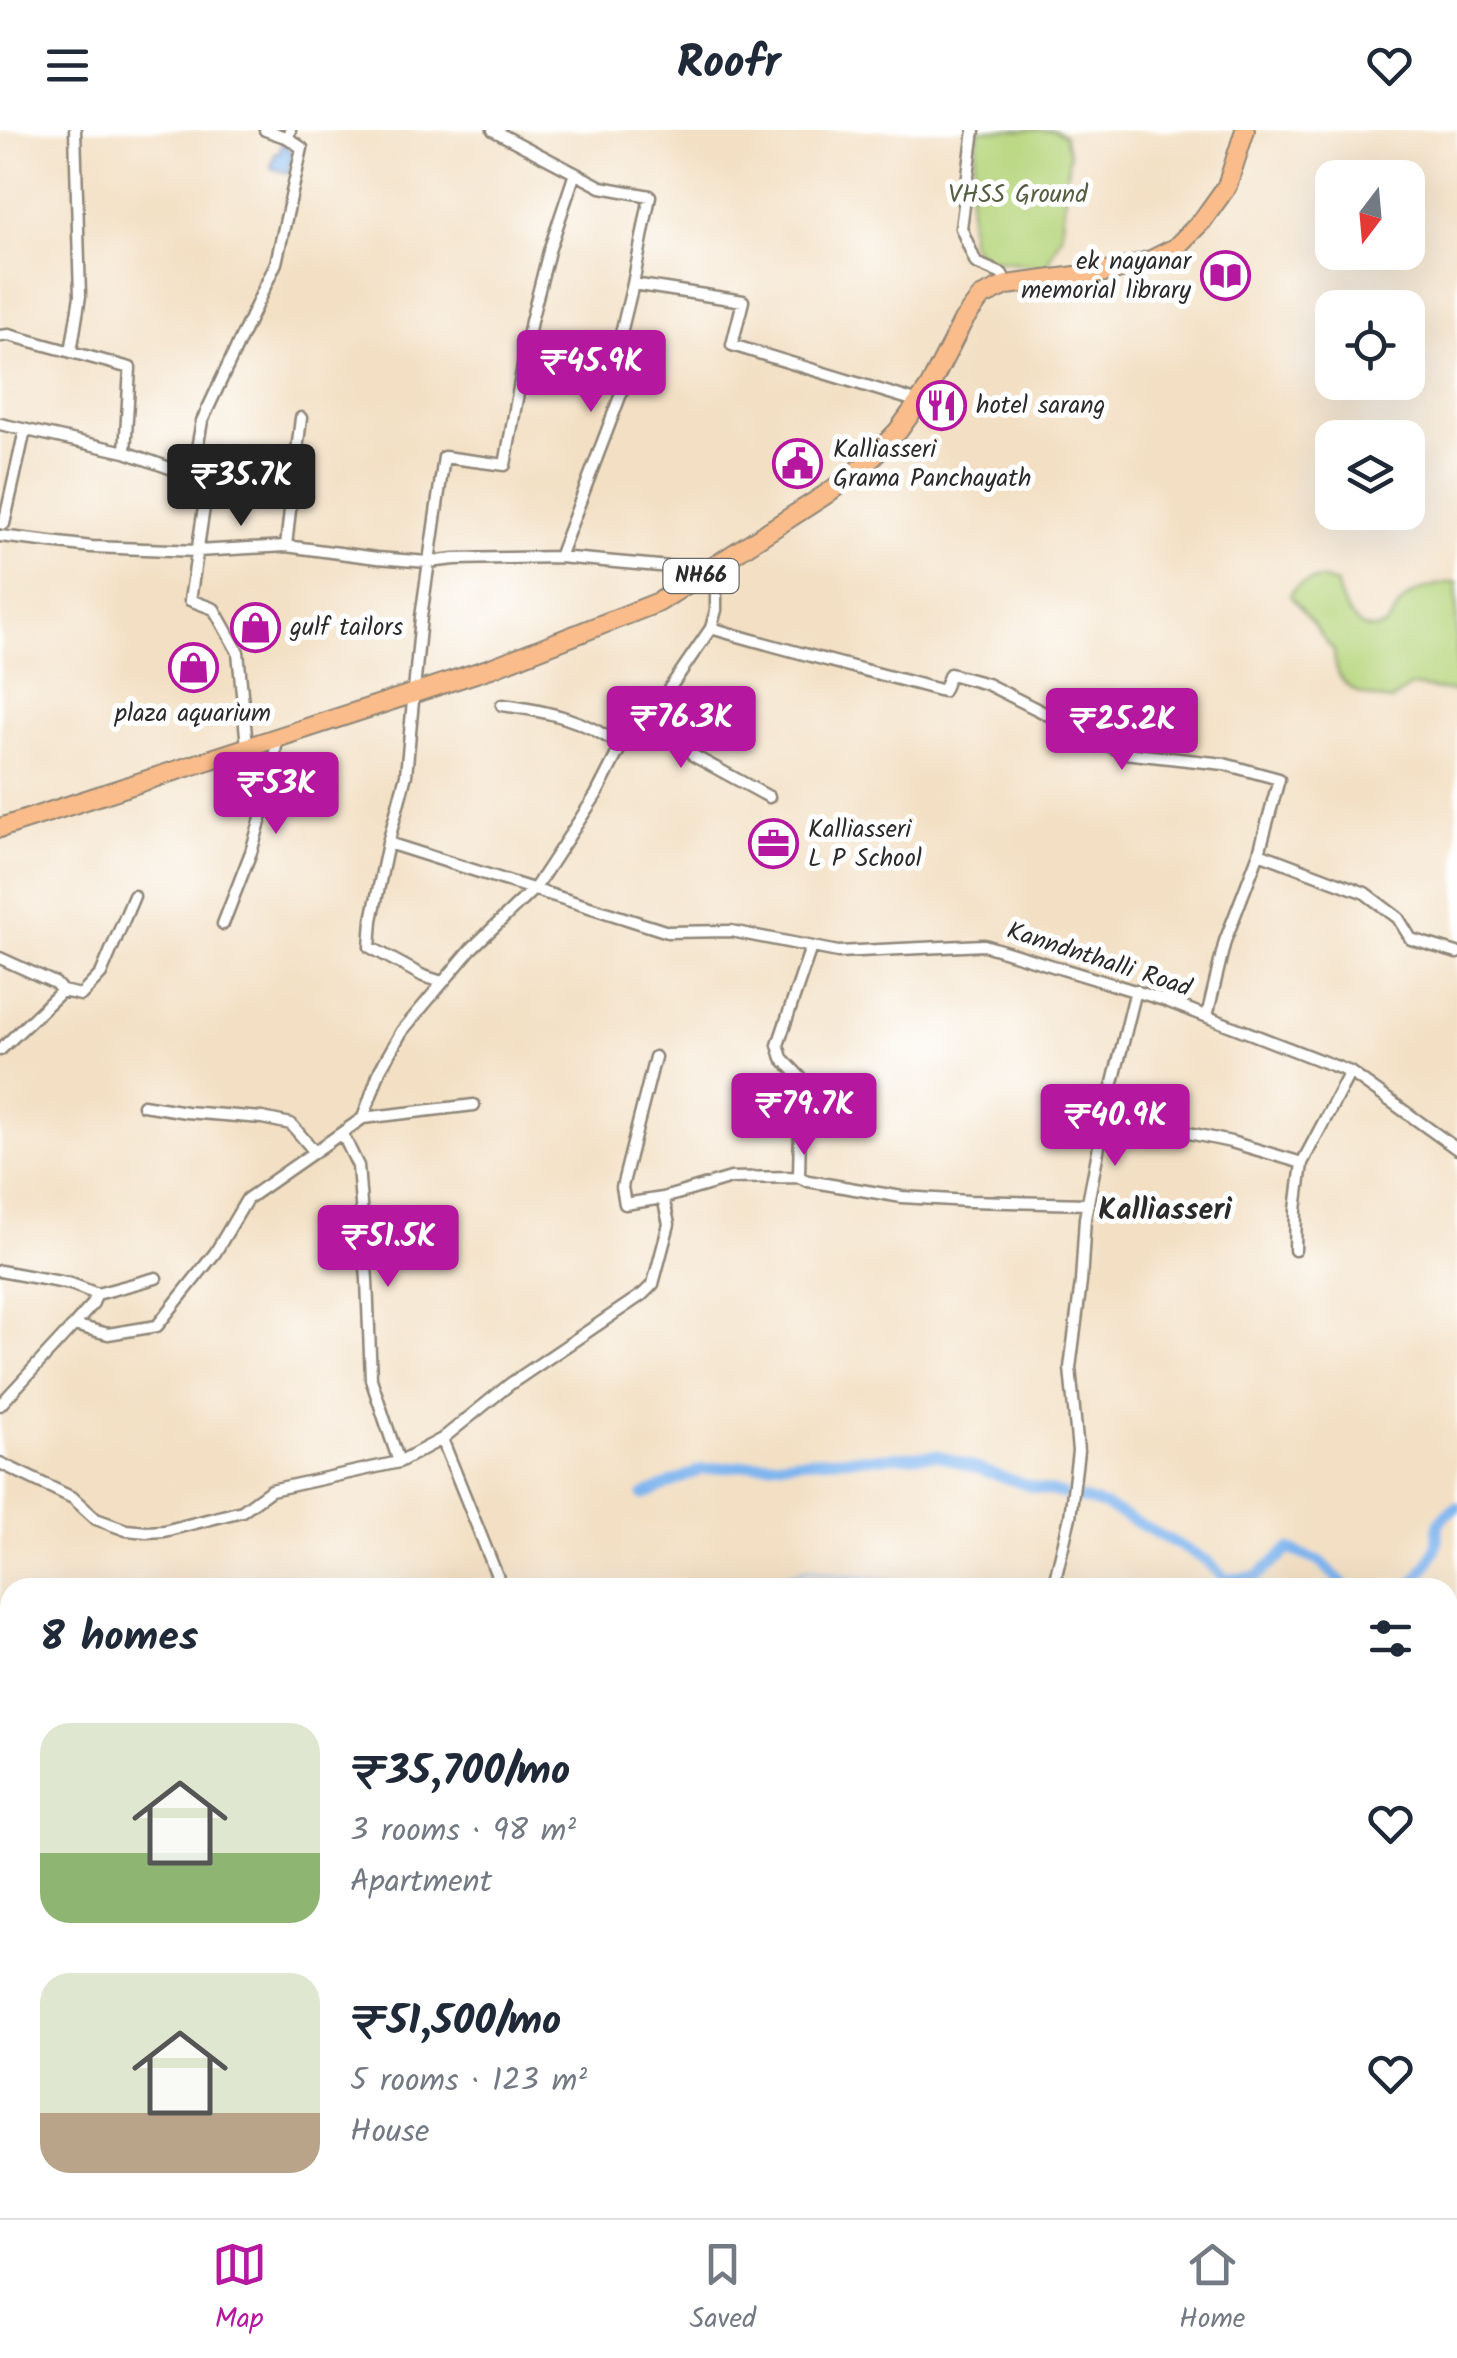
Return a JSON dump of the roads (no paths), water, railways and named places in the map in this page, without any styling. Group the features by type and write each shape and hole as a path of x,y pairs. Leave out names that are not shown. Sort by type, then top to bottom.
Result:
{"highway":[{"path":"1006,285 1114,271 1175,248 1227,186 1245,130"},
{"name":"NH66","path":"0,828 491,668 659,602 825,496 863,466 898,431 929,388 964,321 982,297 1006,285"}],"street":[{"path":"71,352 80,296 74,130"},
{"path":"192,476 202,421 276,263 302,148 289,134 265,130"},
{"path":"493,130 601,186 650,196 612,370 627,378 560,557"},
{"path":"974,130 961,228 976,263 1002,274 1006,285"},
{"path":"442,982 370,947 388,843 406,775 428,562 444,457 505,465 531,321 575,173"},
{"path":"632,284 743,301 732,345 919,402"},
{"path":"0,336 10,335 130,368 125,452"},
{"path":"286,546 301,418"},
{"path":"0,424 125,452 208,480 292,492"},
{"path":"0,523 4,524 25,430"},
{"path":"208,480 190,600 214,610 238,652 247,746"},
{"path":"0,536 92,548 198,552 286,546 428,562 560,557 713,568 716,610 711,628 668,692 621,746 596,796 534,888 471,949 402,1031 380,1070 363,1118"},
{"path":"711,628 943,691 950,674 987,684 1124,753 1224,764 1279,779 1259,852 1225,941 1206,1016"},
{"path":"668,692 668,726 694,756 769,796"},
{"path":"502,705 536,709 598,729 621,746"},
{"path":"223,924 271,785 277,736"},
{"name":"Kanndnthalli Road","path":"388,843 668,932 731,930 838,952 984,945 1136,990 1350,1072 1457,1148"},
{"path":"1259,852 1365,892 1398,918 1412,939 1457,953"},
{"path":"0,958 55,983 62,991 82,994 101,974 134,896"},
{"path":"799,1177 801,1078 782,1058 778,1044 810,946"},
{"path":"1056,1578 1070,1517 1078,1451 1070,1368 1088,1204 1104,1115 1136,990"},
{"path":"0,1050 62,991"},
{"path":"655,1057 622,1187 625,1204 663,1198 731,1178 799,1177 902,1196 1088,1204"},
{"path":"1295,1250 1302,1163 1350,1072"},
{"path":"143,1105 291,1124 314,1151"},
{"path":"74,1325 108,1334 157,1326 216,1253 247,1199 363,1118 474,1105"},
{"path":"1104,1115 1232,1142 1302,1163"},
{"path":"342,1133 358,1166 370,1378 398,1462"},
{"path":"0,1463 73,1498 104,1524 147,1532 242,1511 271,1490 398,1462 442,1440 510,1384 653,1284 669,1224 663,1198"},
{"path":"0,1271 70,1284 97,1294 156,1278"},
{"path":"0,1406 92,1305 97,1294"},
{"path":"442,1440 498,1578"}],"water":[{"path":"282,143 291,151 288,173 271,168"}],"waterway":[{"path":"643,1495 700,1470 793,1461 937,1455 1063,1494"},
{"path":"1079,1498 1106,1506 1206,1560 1224,1578"},
{"path":"1418,1578 1436,1546 1439,1523 1457,1507"},
{"path":"1240,1578 1256,1577 1289,1549 1320,1562 1337,1578"},
{"path":"774,1578 809,1570 864,1578"}],"place":[{"name":"ek nayanar memorial library","path":"1226,276"},
{"name":"hotel sarang","path":"941,406"},
{"name":"Kalliasseri Grama Panchayath","path":"798,464"},
{"name":"gulf tailors","path":"255,628"},
{"name":"plaza aquarium","path":"193,668"},
{"name":"Kalliasseri L P School","path":"773,844"}],"district":[{"name":"Kalliasseri","path":"1165,1211"}],"park label":[{"name":"VHSS Ground","path":"1018,195"}]}
